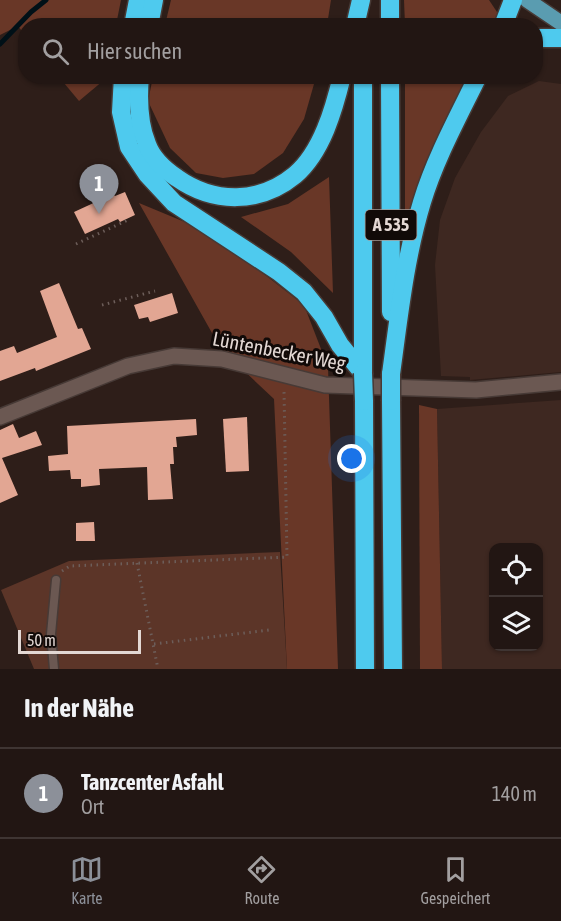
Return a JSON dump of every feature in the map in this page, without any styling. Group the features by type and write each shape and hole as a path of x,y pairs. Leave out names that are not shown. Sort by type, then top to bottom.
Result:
{"highway":[{"path":"135,18 138,0"},
{"path":"151,18 154,0"},
{"path":"357,18 362,0"},
{"path":"362,0 363,18"},
{"path":"390,0 390,18"},
{"path":"506,18 513,0"},
{"path":"543,38 561,38"},
{"path":"123,84 121,112 129,147 147,174 174,203 304,292 324,317 340,345 363,373"},
{"path":"139,84 137,104 147,146 164,170 192,189 217,197 243,197 271,190 296,174 312,156 324,131 339,84"},
{"name":"A 535","path":"363,84 365,669"},
{"name":"A 535","path":"390,84 393,669"},
{"path":"391,374 411,240 422,199 476,84"}],"main road":[{"path":"526,0 561,23"}],"street":[{"name":"Lüntenbecker Weg","path":"0,417 128,366 174,356 222,359 325,385 476,390 561,382"}],"lane":[{"path":"54,669 51,634 56,580"}],"path":[{"path":"76,244 128,220"},
{"path":"102,306 155,291"},
{"path":"70,566 287,557 284,374"},
{"path":"137,563 158,669"},
{"path":"154,644 270,630"}],"shaded area":[{"path":"0,0 121,0 117,18 18,18 18,26 0,35"},
{"path":"171,0 331,0 328,18 167,18"},
{"path":"404,0 489,0 499,15 498,18 405,18"},
{"path":"543,82 561,84 561,372 470,380 470,377 441,376 435,265 440,220 455,178 481,132 508,96 533,84 543,84"},
{"path":"65,84 99,84 79,101"},
{"path":"152,84 314,84 304,119 283,153 254,174 223,178 196,173 170,148 148,101"},
{"path":"405,84 466,84 430,158 407,219 405,219"},
{"path":"329,177 333,293 291,252 241,217 288,204"},
{"path":"139,203 192,225 260,271 304,305 328,367 338,669 287,669 274,399 221,349"},
{"path":"561,400 561,669 442,669 437,409"},
{"path":"419,405 437,409 442,669 420,669"},
{"path":"280,552 287,669 34,669 1,590 69,561"}],"building":[{"path":"125,192 135,215 120,222 118,219 85,234 74,212 113,194 115,196"},
{"path":"59,283 78,329 82,328 91,349 36,371 35,368 0,381 0,351 14,346 17,353 57,337 40,291"},
{"path":"172,293 178,313 150,322 148,317 139,319 134,305"},
{"path":"247,417 249,471 226,472 223,419"},
{"path":"196,419 197,435 176,437 177,447 173,447 174,464 170,464 173,499 148,500 147,467 99,469 100,485 81,487 81,479 71,479 70,470 49,471 48,456 68,454 67,426"},
{"path":"13,424 19,438 36,431 42,445 2,458 18,495 0,503 0,430"},
{"path":"94,522 95,541 76,541 76,523"}],"waterway":[{"path":"25,18 46,0"},
{"path":"0,44 18,25"}],"place":[{"name":"Tanzcenter Asfahl","path":"99,214"}]}
